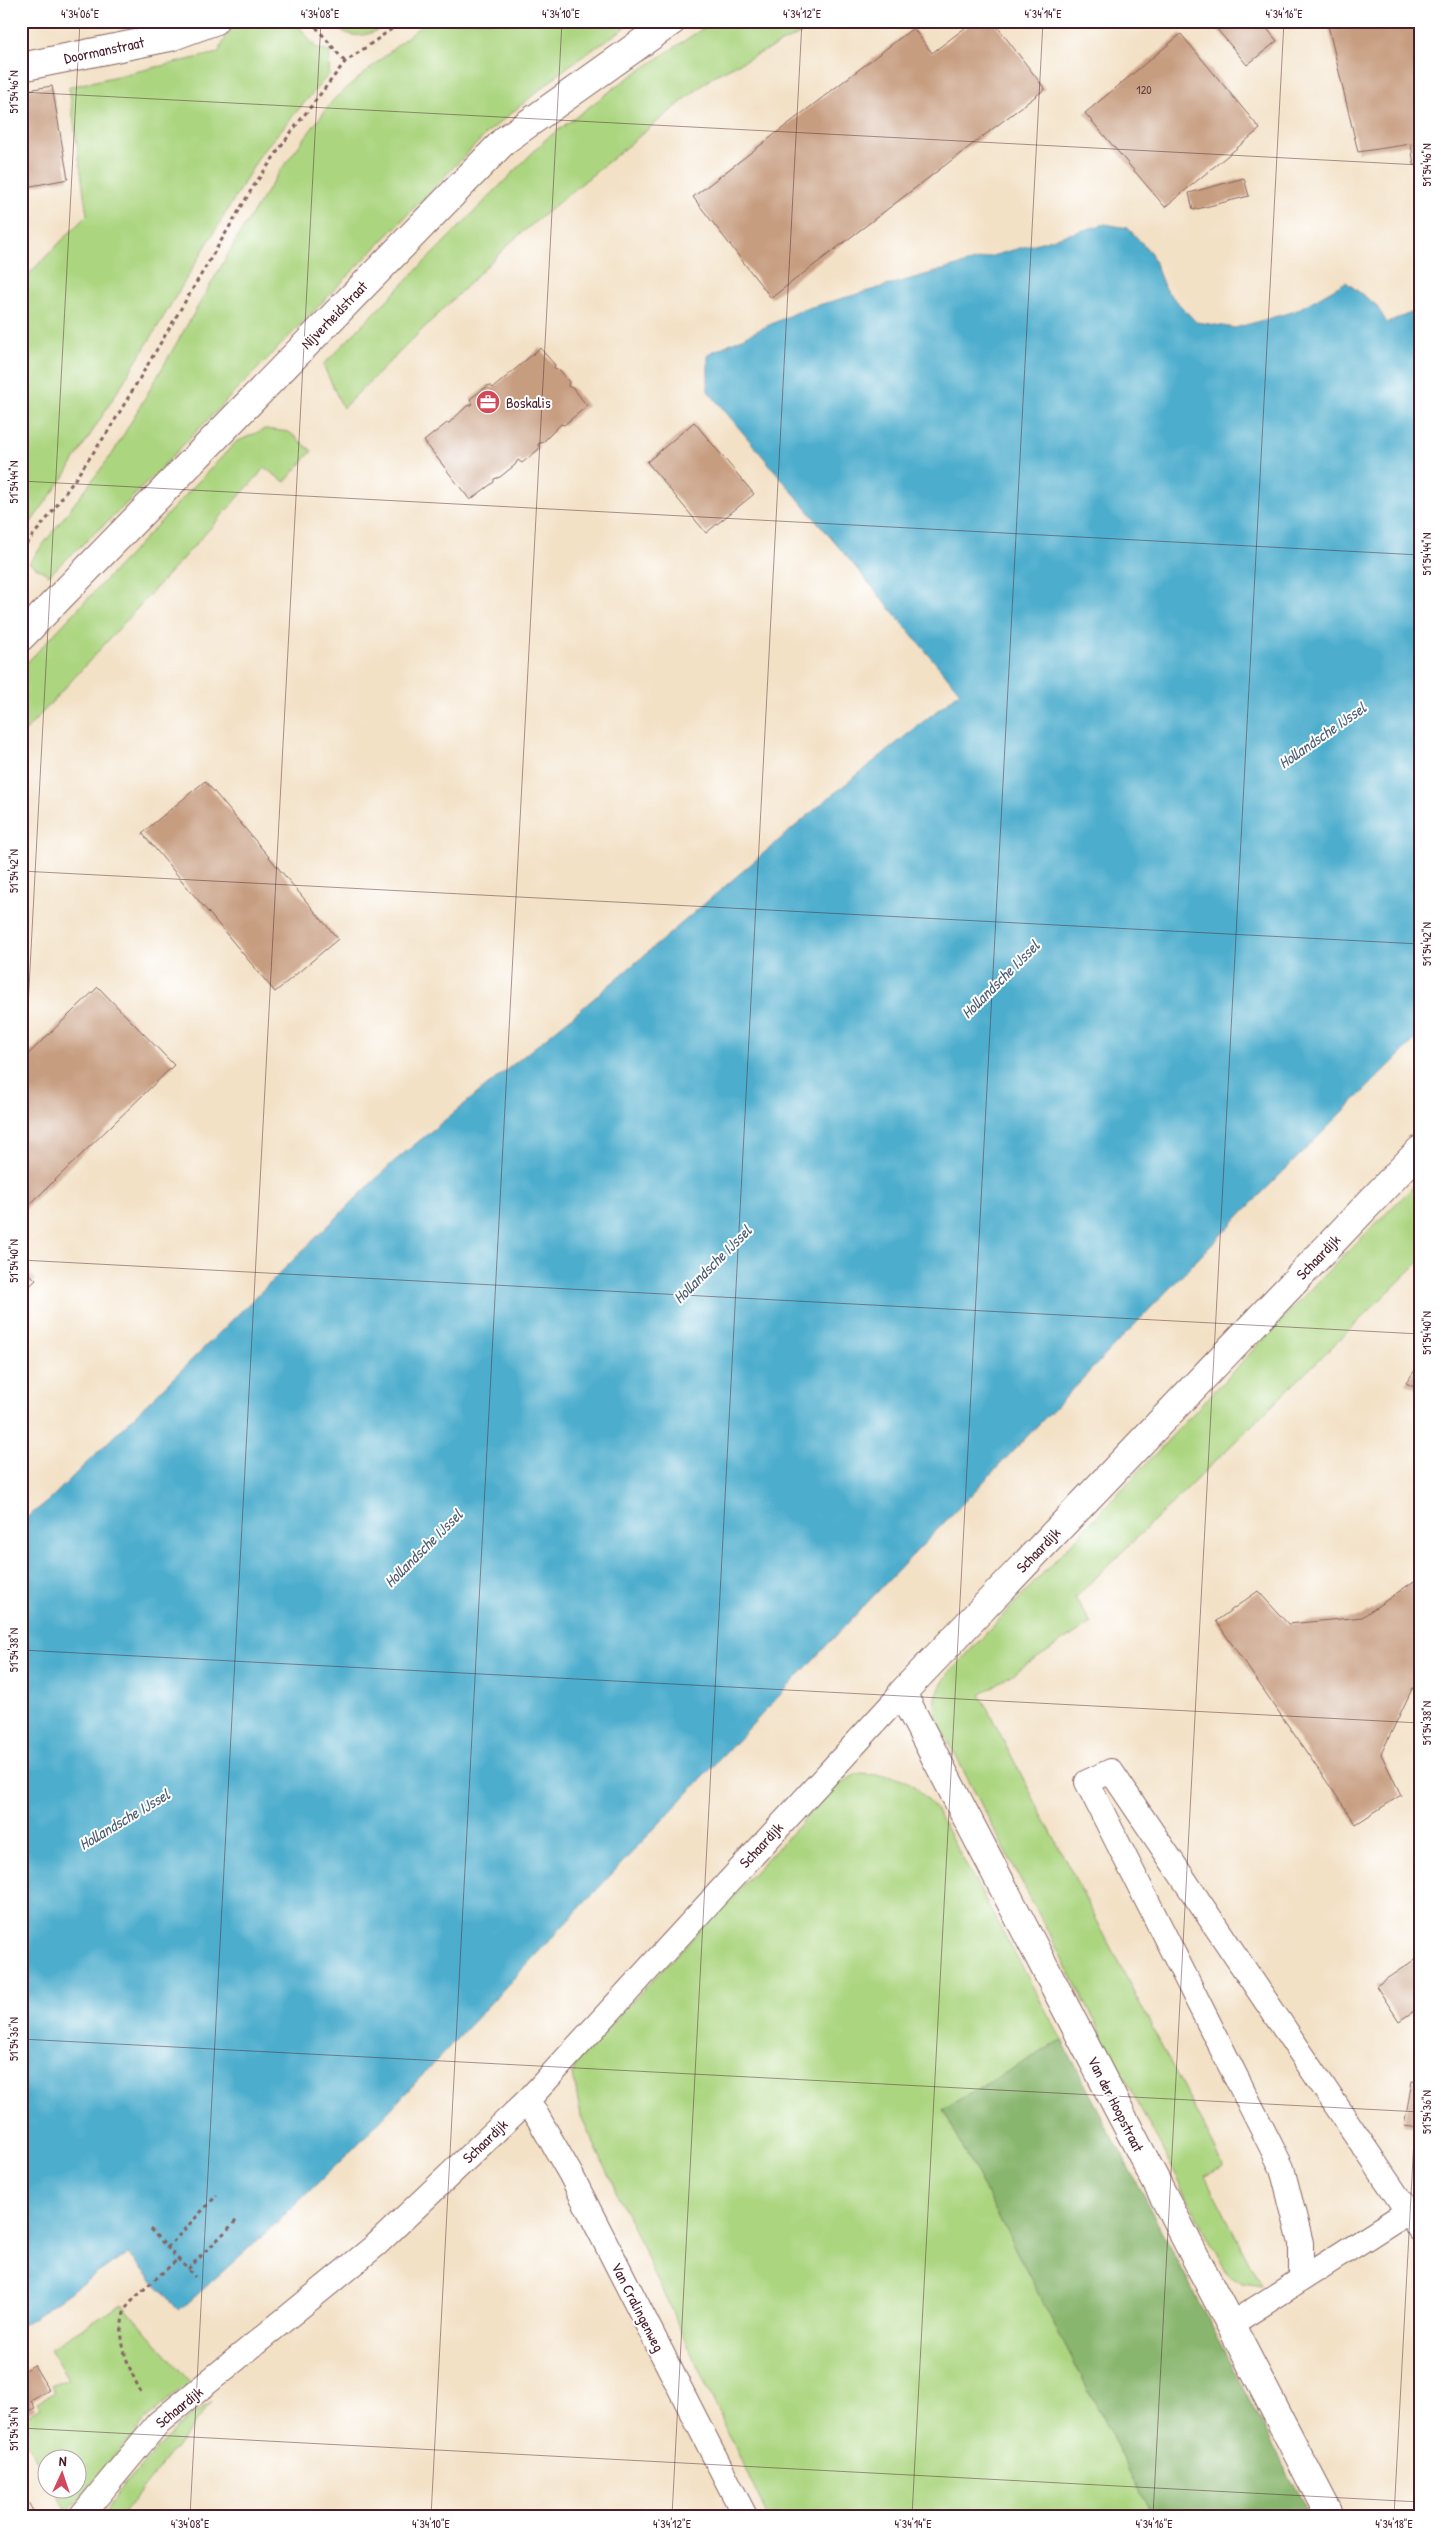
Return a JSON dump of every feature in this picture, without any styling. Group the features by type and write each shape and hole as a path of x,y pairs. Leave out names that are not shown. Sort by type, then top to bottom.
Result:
{"street":[{"name":"Doormanstraat","path":"21,67 170,37 214,21"},
{"name":"Nijverheidstraat","path":"21,637 505,140 672,21"},
{"name":"Schaardijk","path":"902,1693 1420,1150"},
{"name":"Van der Hoopstraat","path":"902,1693 1330,2516"}],"lane":[{"name":"Schaardijk","path":"81,2516 158,2423 376,2246 528,2100 902,1693"},
{"path":"1230,2325 1301,2279 1413,2221 1111,1771 1087,1782 1282,2168 1301,2244 1301,2279"},
{"name":"Van Cralingenweg","path":"528,2100 571,2175 745,2516"}],"path":[{"path":"311,21 345,62"},
{"path":"21,550 50,515 110,430 253,188 292,131 345,62 403,21"},
{"path":"167,2248 217,2195"},
{"path":"188,2268 238,2219"},
{"path":"150,2229 195,2277"},
{"path":"158,2423 129,2369 123,2333 125,2310 178,2259"}],"green space":[{"path":"239,21 295,21 316,48 330,52 329,74 262,152 152,336 64,477 21,536 21,282 87,215 69,87 218,53 233,24"},
{"path":"332,21 391,21 368,34 353,35 346,33"},
{"path":"426,21 635,21 570,65 487,133 119,511 49,575 29,563 113,453 245,225 280,171 334,99"},
{"path":"714,21 827,21 715,75 513,240 343,408 323,365 545,140 621,83"},
{"path":"265,429 289,432 312,451 285,482 265,468 21,736 21,669 236,442"},
{"path":"1420,1180 1420,1261 1075,1598 1091,1623 980,1695 1224,2166 1205,2175 1261,2286 1242,2283 1227,2273 940,1726 935,1704 938,1692 949,1673 1318,1281"},
{"path":"856,1774 884,1775 902,1779 917,1789 936,1810 1062,2040 943,2109 1153,2516 767,2516 581,2116 573,2075 576,2061 833,1789"},
{"path":"1062,2040 1310,2516 1153,2516 943,2109"},
{"path":"122,2304 190,2382 152,2413 88,2488 88,2450 38,2450 38,2463 24,2439 31,2433 21,2419 40,2407 37,2402 55,2392 52,2386 68,2379 50,2349"},
{"path":"212,2402 121,2516 102,2516 125,2484 178,2426"},
{"path":"61,2500 78,2500 68,2512"}],"water":[{"name":"Hollandsche IJssel","path":"1105,224 1128,228 1151,253 1165,289 1196,322 1235,328 1295,311 1346,282 1376,305 1387,323 1420,309 1420,1035 1245,1210 860,1610 355,2147 270,2229 179,2311 129,2254 118,2259 21,2326 21,1522 48,1501 392,1163 579,1011 826,800 960,692 708,391 708,354 801,310"}],"building":[{"path":"974,21 993,21 1045,89 771,298 693,197 913,28 932,53"},
{"path":"1215,21 1261,21 1277,41 1247,65 1212,23"},
{"path":"1327,21 1420,21 1420,164 1414,165 1411,144 1358,152"},
{"path":"1181,34 1260,129 1165,207 1085,113"},
{"path":"52,86 68,179 21,188 21,91"},
{"path":"1244,178 1249,196 1193,210 1189,193"},
{"path":"540,348 555,365 554,368 560,370 569,382 568,386 574,389 587,406 564,425 561,424 543,442 538,444 539,449 522,463 518,460 515,465 500,477 494,479 494,482 470,500 424,441 449,423 467,406 473,404 470,399 489,385 493,388"},
{"path":"694,422 754,494 706,533 647,462"},
{"path":"205,781 338,939 275,992 142,833"},
{"path":"98,987 174,1065 21,1213 21,1061"},
{"path":"21,1265 36,1280 21,1294"},
{"path":"1420,1363 1420,1395 1414,1387 1406,1383"},
{"path":"1420,1577 1420,1684 1412,1689 1381,1754 1401,1795 1356,1824 1216,1621 1258,1591 1288,1624 1362,1617"},
{"path":"1420,1956 1420,2007 1399,2021 1376,1986"},
{"path":"1412,2081 1420,2082 1420,2128 1404,2126"},
{"path":"34,2365 49,2390 31,2401 35,2408 21,2416 21,2373"},
{"path":"21,2490 36,2516 21,2516"}],"place":[{"name":"Boskalis","path":"488,402"}]}
